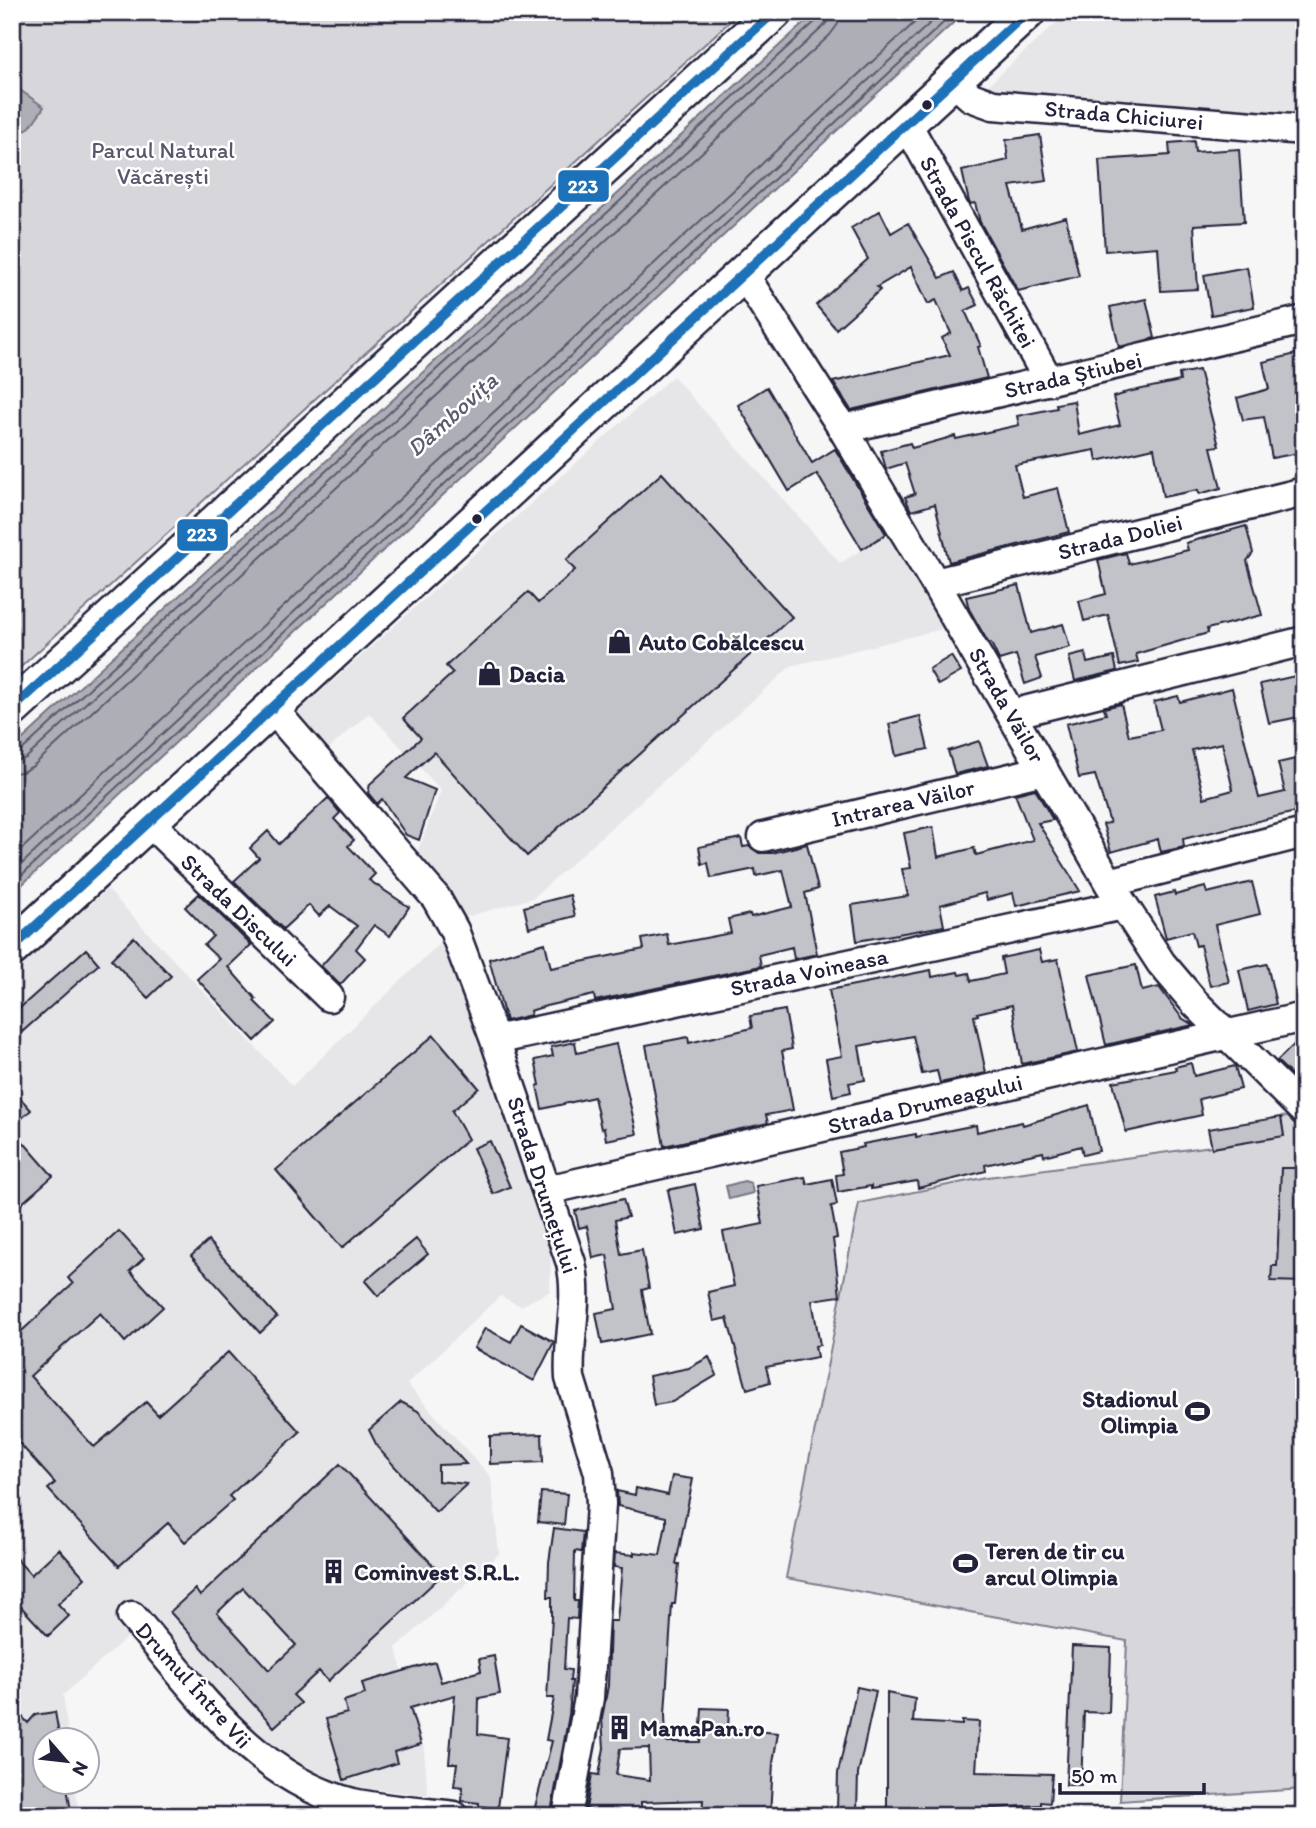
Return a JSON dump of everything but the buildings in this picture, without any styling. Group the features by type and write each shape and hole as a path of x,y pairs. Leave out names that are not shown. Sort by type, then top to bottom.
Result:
{"main road":[{"path":"12,709 774,12"},
{"path":"12,948 1027,12"}],"street":[{"name":"Strada Chiciurei","path":"953,81 971,97 993,105 1304,130"},
{"name":"Strada Piscul Răchitei","path":"907,124 1049,381"},
{"name":"Strada Văilor","path":"743,273 843,429 1116,894 1161,964 1177,984 1304,1111"},
{"name":"Strada Știubei","path":"843,429 1304,320"},
{"name":"Strada Doliei","path":"935,583 1304,492"},
{"path":"1012,714 1304,641"},
{"name":"Strada Drumețului","path":"272,708 436,898 454,930 495,1040 573,1273 570,1378 601,1486 589,1698 567,1816"},
{"name":"Intrarea Văilor","path":"763,837 1044,770"},
{"name":"Strada Discului","path":"149,822 329,997"},
{"name":"Strada Voineasa","path":"495,1040 1116,894 1304,833"},
{"name":"Strada Drumeagului","path":"547,1190 1304,1017"},
{"name":"Drumul Între Vii","path":"132,1616 239,1739 268,1764 325,1794 354,1803 454,1816"}],"shaded area":[{"path":"1068,12 1304,12 1304,119 984,89"},
{"path":"673,376 840,563 890,533 946,628 791,666 533,898 458,919 414,861 441,790 369,713 327,750 295,715"},
{"path":"107,889 292,1086 444,939 551,1248 550,1291 521,1306 500,1296 407,1384 491,1477 499,1554 396,1648 424,1748 428,1795 334,1785 270,1756 146,1620 63,1695 67,1727 32,1727 32,1797 76,1797 79,1816 12,1816 12,975"}],"green space":[{"name":"Parcul Natural Văcărești","path":"12,12 740,12 12,675"},
{"path":"1304,1115 1304,1789 1120,1801 1127,1641 786,1578 859,1203 988,1177 1284,1136 1281,1117"}],"water":[{"name":"Dâmbovița","path":"816,12 965,12 12,894 12,749"},
{"path":"20,90 44,107 30,127 12,138 12,91"},
{"path":"744,1181 751,1183 753,1193 729,1199 726,1186"}],"transit line":[{"name":"223","path":"12,709 774,12"},
{"name":"223","path":"12,948 1027,12"}],"place":[{"name":"Auto Cobălcescu","path":"619,642"},
{"name":"Dacia","path":"489,674"},
{"name":"Stadionul Olimpia","path":"1198,1412"},
{"name":"Teren de tir cu arcul Olimpia","path":"965,1564"},
{"name":"Cominvest S.R.L.","path":"334,1572"},
{"name":"MamaPan.ro","path":"620,1728"}]}
